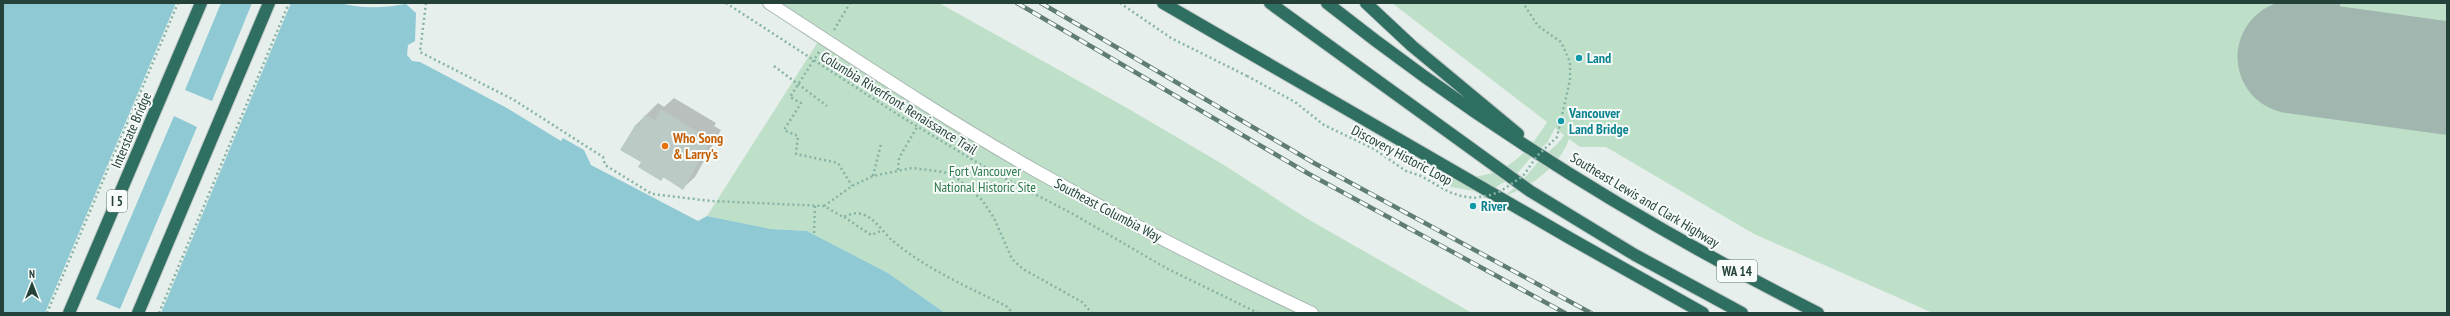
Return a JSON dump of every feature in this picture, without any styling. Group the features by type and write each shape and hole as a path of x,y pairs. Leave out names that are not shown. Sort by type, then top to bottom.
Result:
{"highway":[{"name":"Interstate Bridge","path":"69,313 201,3"},
{"path":"138,313 269,3"},
{"path":"1163,3 1573,240 1703,313"},
{"path":"1270,3 1329,44 1530,191 1635,255 1742,313"},
{"path":"1284,3 1329,44"},
{"path":"1327,3 1454,100 1544,155"},
{"path":"1366,3 1412,46 1544,155"},
{"name":"Southeast Lewis and Clark Highway","path":"1544,155 1711,257 1818,313"}],"street":[{"name":"Southeast Columbia Way","path":"769,3 875,73 1038,172 1177,246 1312,313"}],"path":[{"name":"Interstate Bridge","path":"47,313 178,3"},
{"path":"159,313 289,3"},
{"path":"426,3 420,52 514,100 603,157 605,165 652,194 711,201 824,206 871,235 881,231"},
{"name":"Columbia Riverfront Renaissance Trail","path":"726,3 917,127 998,175 1073,214 1129,248 1258,313"},
{"name":"Discovery Historic Loop","path":"1120,3 1171,38 1295,102 1324,125 1374,149 1406,172 1421,176 1449,192 1474,198 1491,195 1506,188 1523,176 1537,156 1557,137 1570,80 1570,62 1564,47 1551,34 1538,26 1523,3"},
{"path":"813,60 790,97 801,103 784,130 798,136 796,154 838,163 852,186"},
{"path":"774,66 827,106"},
{"path":"898,170 899,158 917,127"},
{"path":"873,176 881,144"},
{"path":"824,206 852,186 873,176 898,170 927,168 944,172 956,178 982,200 994,218 1012,259 1023,269 1082,302 1092,313"},
{"path":"814,232 815,206"},
{"path":"844,217 852,214 862,214 876,222 881,231 905,250 964,285 1006,306 1013,313"}],"green space":[{"name":"Fort Vancouver National Historic Site","path":"769,3 939,3 1127,108 1224,165 1306,218 1472,313 945,313 888,273 807,231 771,229 707,216 821,37"},
{"path":"1392,3 2306,3 2290,78 2447,100 2447,313 1933,313 1754,234 1606,147 1580,147 1569,139 1558,158 1543,175 1524,187 1504,196 1526,176 1541,158 1555,146 1564,135 1555,128 1547,143 1533,155 1516,175 1496,187 1473,191 1451,187 1434,174 1453,177 1471,177 1487,175 1501,169 1513,162 1525,151 1547,122"},
{"path":"2330,3 2447,3 2447,55 2395,49 2356,39 2342,30 2332,19"}],"water":[{"path":"3,3 340,3 373,7 406,4 416,13 415,41 408,45 407,55 412,61 420,62 505,107 561,141 563,138 584,150 591,165 698,221 707,216 771,229 807,231 888,273 945,313 3,313"}],"pier":[{"path":"176,3 221,3 185,90 212,101 252,3 291,3 161,313 45,313","holes":["174,116 197,127 120,309 96,299"]}],"building":[{"name":"Who Song & Larry's","path":"661,109 704,136 703,138 710,142 683,190 663,177 661,181 638,167 641,162 620,150 636,124 638,126 645,115 655,120"}],"taxiway":[{"path":"2317,3 2320,25 2349,64"}],"runway":[{"path":"2294,57 2447,78"}],"railway":[{"path":"1017,3 1309,174 1565,313"},
{"path":"1041,3 1314,163 1591,313"}],"place":[{"name":"Land","path":"1579,58"},
{"name":"Vancouver Land Bridge","path":"1561,121"},
{"name":"Who Song & Larry's","path":"665,146"},
{"name":"River","path":"1473,206"}]}
